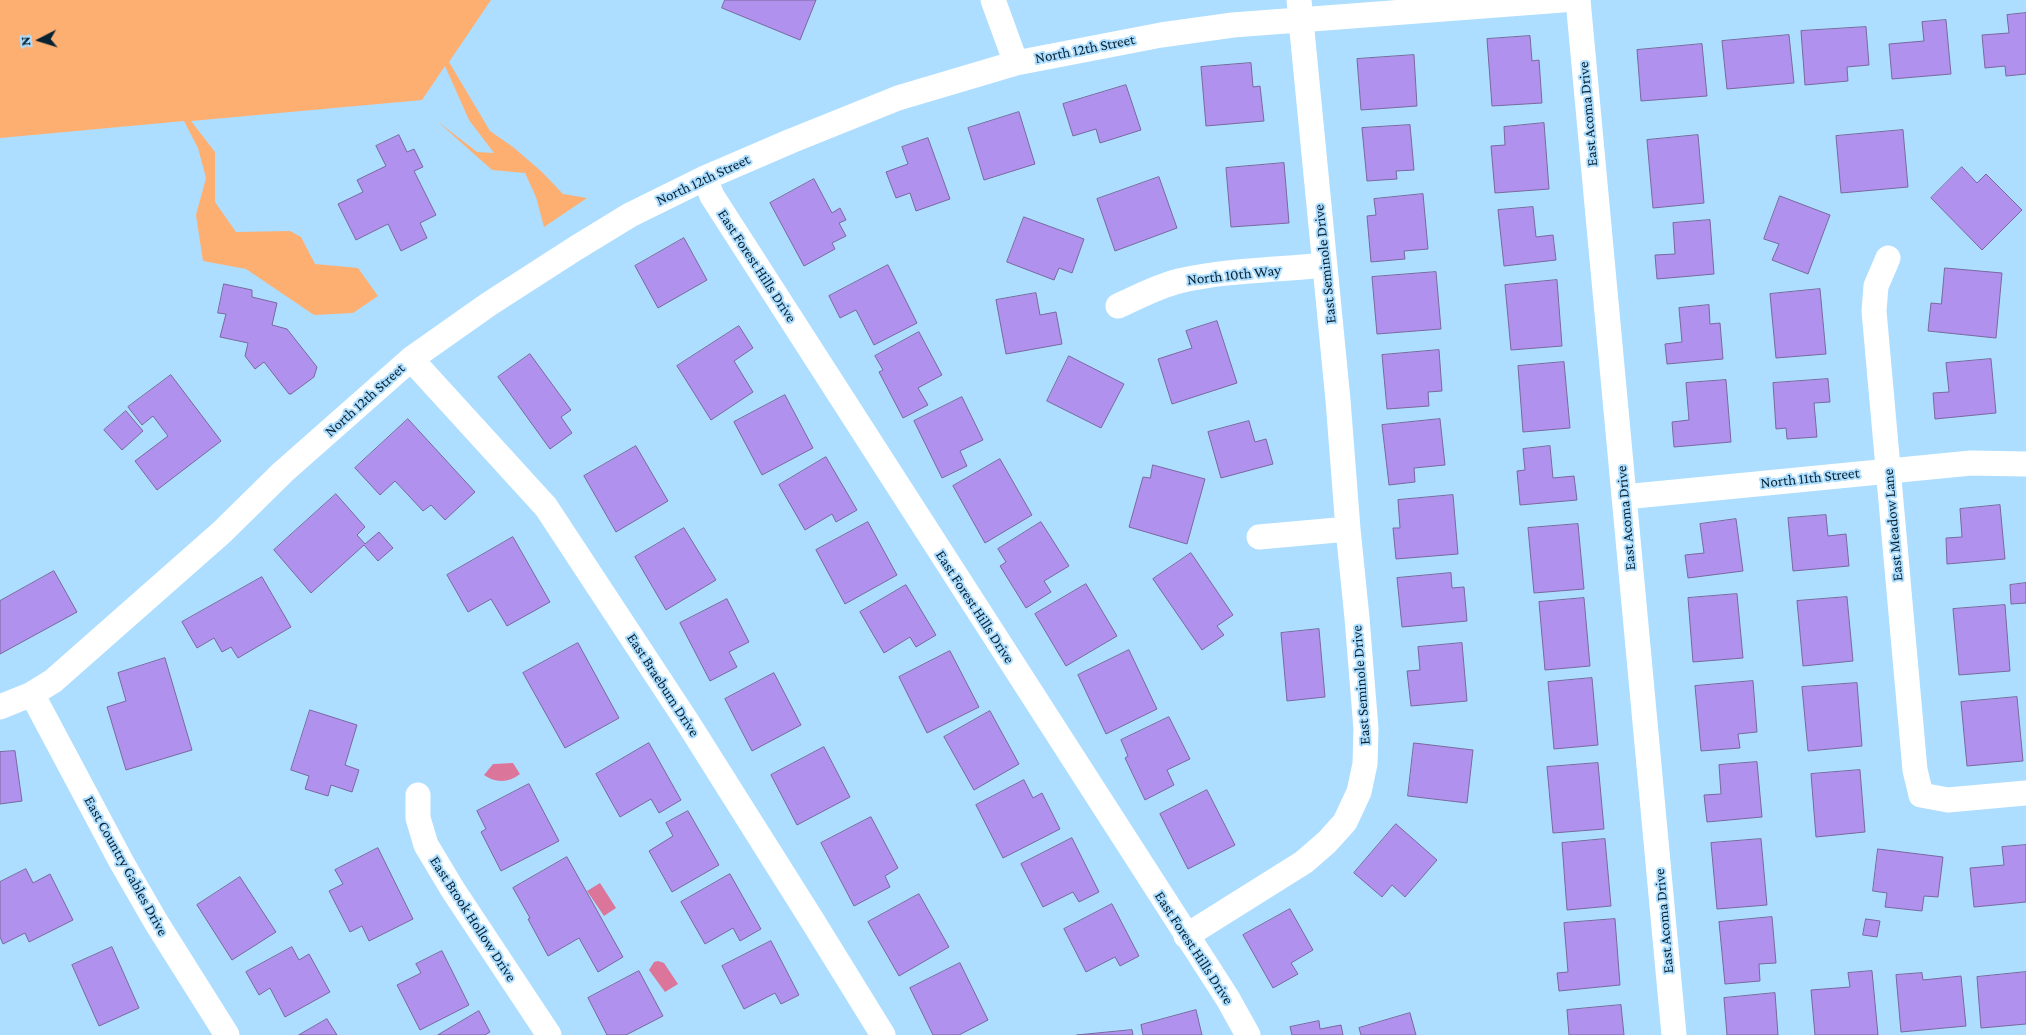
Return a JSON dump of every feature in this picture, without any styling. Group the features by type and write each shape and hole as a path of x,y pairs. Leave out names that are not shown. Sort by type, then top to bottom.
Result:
{"street":[{"path":"993,0 1016,63"},
{"name":"North 12th Street","path":"0,707 32,694 53,681 208,545 283,472 410,359 489,304 576,248 630,215 705,178 898,98 1016,63 1161,35 1233,26 1300,10 1562,0"},
{"name":"East Acoma Drive","path":"1578,0 1674,1035"},
{"name":"East Seminole Drive","path":"1186,936 1304,862 1345,822 1358,792 1365,764 1366,729 1338,400 1300,10"},
{"name":"East Forest Hills Drive","path":"705,178 712,196 1228,999 1248,1035"},
{"name":"East Meadow Lane","path":"1888,258 1876,286 1874,311 1915,770 1921,794 1948,800 2026,792"},
{"name":"North 10th Way","path":"1118,306 1178,281 1204,276 1325,265"},
{"name":"East Braeburn Drive","path":"410,359 546,507 693,731 883,1035"},
{"name":"North 11th Street","path":"1624,497 1972,463 2026,464"},
{"path":"1259,537 1348,529"},
{"name":"East Country Gables Drive","path":"32,694 122,863 156,922 227,1035"},
{"name":"East Brook Hollow Drive","path":"418,795 418,818 426,845 453,890 549,1035"}],"shaded area":[{"path":"0,0 491,0 449,62 490,131 513,147 542,172 563,194 587,198 544,227 536,197 525,173 492,170 437,121 477,152 494,153 469,120 445,66 422,100 191,121 215,152 215,202 236,232 290,231 301,237 315,264 358,268 378,296 353,313 314,315 246,269 203,261 196,215 206,178 198,148 184,121 0,138"},
{"path":"513,763 520,774 516,777 497,781 484,775 493,764"},
{"path":"600,883 616,908 604,916 587,891"},
{"path":"654,962 664,963 678,984 665,992 649,970"}],"building":[{"path":"725,0 816,0 800,40 722,8"},
{"path":"2026,13 2026,74 2006,76 2005,66 1985,68 1982,35 2009,33 2007,15"},
{"path":"1946,20 1951,74 1892,79 1889,44 1924,41 1922,22"},
{"path":"1866,27 1869,65 1847,67 1848,81 1805,85 1801,31"},
{"path":"1789,35 1794,83 1727,89 1722,41"},
{"path":"1530,36 1532,61 1539,60 1542,103 1492,106 1487,39"},
{"path":"1702,44 1707,96 1641,101 1637,50"},
{"path":"1414,55 1417,106 1361,110 1357,59"},
{"path":"1251,63 1253,87 1260,86 1264,121 1206,126 1201,67"},
{"path":"1126,85 1141,130 1100,143 1096,129 1073,136 1063,104"},
{"path":"1019,112 1035,164 984,180 968,128"},
{"path":"1544,123 1549,189 1495,193 1491,146 1505,145 1504,127"},
{"path":"1410,125 1414,170 1396,171 1397,179 1367,181 1362,128"},
{"path":"1903,130 1908,187 1841,193 1836,136"},
{"path":"399,135 407,152 414,149 423,167 414,171 436,215 420,223 427,238 401,251 388,224 356,240 338,204 363,192 357,180 386,166 376,146"},
{"path":"1698,135 1704,203 1653,208 1647,140"},
{"path":"928,138 950,199 916,211 910,193 896,198 886,172 908,164 902,147"},
{"path":"1284,163 1289,223 1231,227 1226,168"},
{"path":"1962,167 1977,183 1986,174 2022,210 1982,250 1931,198"},
{"path":"1159,177 1177,228 1115,251 1097,199"},
{"path":"814,179 832,213 840,208 846,220 839,223 846,236 832,243 835,249 804,266 770,203"},
{"path":"1423,194 1428,249 1404,251 1405,259 1371,262 1367,216 1376,215 1374,199"},
{"path":"1780,196 1830,215 1808,274 1772,260 1779,244 1764,239"},
{"path":"1533,207 1536,237 1553,235 1556,260 1504,266 1498,210"},
{"path":"1024,217 1084,239 1072,273 1059,268 1054,280 1007,262"},
{"path":"1710,220 1714,274 1657,279 1655,255 1675,254 1673,223"},
{"path":"684,238 707,280 658,308 635,266"},
{"path":"888,265 917,323 874,345 856,310 840,318 829,296"},
{"path":"1945,268 2002,273 1996,338 1928,331 1931,303 1941,304"},
{"path":"1436,272 1441,329 1377,334 1372,277"},
{"path":"1557,280 1562,346 1511,350 1505,285"},
{"path":"224,284 252,290 252,297 277,303 272,325 287,329 317,367 314,377 289,394 264,362 255,369 245,356 248,343 220,337 226,314 218,313"},
{"path":"1820,289 1826,354 1776,358 1770,294"},
{"path":"1036,293 1040,315 1056,312 1062,344 1006,354 996,300"},
{"path":"1709,305 1710,324 1720,323 1723,359 1667,364 1665,344 1682,342 1679,308"},
{"path":"1217,321 1237,383 1172,404 1158,359 1192,348 1186,331"},
{"path":"739,326 753,348 734,361 753,392 711,420 677,366"},
{"path":"919,332 942,375 918,388 928,405 903,418 879,372 883,370 875,356"},
{"path":"1439,350 1442,391 1428,392 1429,406 1387,409 1382,355"},
{"path":"530,354 571,410 561,417 572,433 550,449 498,377"},
{"path":"1069,356 1124,384 1101,428 1047,401"},
{"path":"1991,359 1996,413 1935,419 1933,393 1949,392 1946,363"},
{"path":"1564,362 1570,428 1523,432 1518,366"},
{"path":"171,375 221,441 157,490 135,461 168,436 153,416 142,425 128,407"},
{"path":"1828,379 1830,402 1814,403 1817,437 1787,439 1786,428 1776,429 1773,383"},
{"path":"1726,380 1731,442 1674,447 1672,422 1689,420 1686,383"},
{"path":"785,395 813,448 762,475 734,422"},
{"path":"962,397 983,440 960,451 967,466 942,478 914,421"},
{"path":"126,411 143,431 122,450 104,430"},
{"path":"408,419 475,492 445,520 431,505 423,511 395,481 380,495 355,468"},
{"path":"1440,419 1445,465 1414,468 1415,482 1389,485 1382,425"},
{"path":"1249,421 1255,442 1266,439 1273,464 1221,478 1208,432"},
{"path":"636,446 668,501 616,532 584,476"},
{"path":"1550,446 1553,478 1574,476 1577,500 1520,505 1517,471 1525,470 1523,449"},
{"path":"826,457 857,510 836,522 832,514 805,530 779,485"},
{"path":"1000,459 1032,515 985,543 953,486"},
{"path":"1153,465 1205,479 1187,544 1129,527 1143,477 1150,478"},
{"path":"336,494 365,527 357,535 365,544 379,532 393,548 378,561 364,545 311,593 274,550"},
{"path":"1453,495 1458,554 1396,559 1393,528 1400,528 1398,500"},
{"path":"2000,505 2005,559 1947,564 1946,538 1962,537 1960,509"},
{"path":"1826,515 1828,536 1846,534 1849,566 1793,571 1788,518"},
{"path":"1736,519 1743,571 1688,578 1685,555 1704,553 1700,524"},
{"path":"868,522 897,575 845,604 816,550"},
{"path":"1041,522 1069,566 1044,581 1051,592 1026,608 1000,566 1006,562 998,549"},
{"path":"1578,524 1584,589 1534,593 1528,528"},
{"path":"684,528 716,580 666,610 635,557"},
{"path":"513,537 550,602 507,626 491,599 468,612 447,575"},
{"path":"1191,553 1233,615 1217,626 1224,635 1202,650 1153,579"},
{"path":"54,571 77,612 0,654 0,601"},
{"path":"1451,573 1452,588 1464,587 1467,621 1402,627 1397,578"},
{"path":"262,577 291,627 238,658 231,647 222,652 214,638 197,648 182,622"},
{"path":"2026,583 2026,603 2011,604 2010,585"},
{"path":"1086,584 1117,636 1066,666 1035,614"},
{"path":"906,585 936,635 916,647 910,637 884,653 860,612"},
{"path":"1737,594 1743,658 1693,662 1688,598"},
{"path":"1847,597 1853,661 1803,666 1797,601"},
{"path":"1584,598 1590,666 1545,670 1539,602"},
{"path":"727,599 749,642 729,652 737,667 710,681 680,623"},
{"path":"2005,605 2010,671 1959,675 1953,609"},
{"path":"1319,629 1325,697 1287,701 1281,633"},
{"path":"578,643 619,718 565,748 523,673"},
{"path":"1462,643 1467,701 1411,706 1407,671 1420,670 1418,647"},
{"path":"1129,650 1157,709 1106,734 1078,675"},
{"path":"950,651 979,707 927,733 899,677"},
{"path":"165,658 192,750 126,770 107,707 126,701 118,673"},
{"path":"774,673 801,725 752,751 725,699"},
{"path":"1592,678 1598,745 1554,749 1548,682"},
{"path":"1753,681 1757,732 1738,734 1740,748 1701,751 1695,686"},
{"path":"1857,683 1862,746 1808,751 1802,687"},
{"path":"2017,697 2023,761 1967,766 1961,702"},
{"path":"310,710 357,725 345,765 359,770 352,792 331,785 328,796 305,789 309,776 291,770"},
{"path":"990,711 1019,764 974,790 944,737"},
{"path":"1169,717 1190,759 1167,770 1174,785 1145,800 1125,758 1128,756 1121,740"},
{"path":"649,743 681,800 659,813 651,799 620,817 596,774"},
{"path":"1414,743 1473,750 1467,803 1408,796"},
{"path":"824,747 850,797 797,825 771,775"},
{"path":"15,751 22,801 0,804 0,752"},
{"path":"1757,762 1762,817 1707,822 1704,795 1721,794 1719,765"},
{"path":"1598,763 1604,829 1553,833 1547,767"},
{"path":"1860,770 1865,832 1816,837 1811,774"},
{"path":"1024,780 1033,798 1042,793 1060,829 1003,858 976,805"},
{"path":"529,784 559,841 501,871 481,832 486,829 477,811"},
{"path":"1207,790 1235,845 1188,869 1160,814"},
{"path":"688,811 719,865 672,892 649,851 673,836 666,823"},
{"path":"871,817 898,868 885,876 890,887 854,906 821,843"},
{"path":"1396,824 1437,860 1405,897 1392,885 1382,897 1354,873"},
{"path":"1072,838 1099,892 1079,902 1073,892 1043,907 1021,864"},
{"path":"1605,839 1611,906 1567,910 1562,843"},
{"path":"1761,839 1767,905 1717,909 1711,843"},
{"path":"2026,845 2026,902 1974,907 1970,868 2004,865 2002,847"},
{"path":"378,848 413,919 369,941 362,926 350,932 329,891 343,884 335,870"},
{"path":"1878,849 1943,857 1938,897 1924,896 1922,911 1885,907 1887,893 1873,891"},
{"path":"567,857 623,957 598,972 579,938 548,956 513,888"},
{"path":"26,869 33,883 50,874 73,920 29,942 25,933 3,944 0,937 0,882"},
{"path":"730,874 761,929 740,941 733,928 705,944 681,902"},
{"path":"240,877 276,932 232,960 197,905"},
{"path":"919,894 949,947 899,976 868,922"},
{"path":"1112,904 1139,956 1120,966 1115,957 1086,972 1064,929"},
{"path":"1290,909 1313,950 1291,963 1298,974 1273,988 1243,935"},
{"path":"1772,917 1776,963 1759,964 1760,981 1725,984 1719,922"},
{"path":"1615,919 1620,985 1559,991 1557,973 1568,972 1564,923"},
{"path":"1866,919 1880,921 1877,937 1863,935"},
{"path":"771,941 799,995 781,1004 775,993 744,1009 722,966"},
{"path":"112,947 139,1008 99,1026 72,965"},
{"path":"292,947 299,960 309,954 330,992 285,1017 270,988 259,995 246,972"},
{"path":"442,951 469,1005 420,1030 397,985 421,973 416,964"},
{"path":"960,963 988,1020 959,1035 933,1035 910,988"},
{"path":"639,971 663,1016 626,1035 607,1035 588,998"},
{"path":"1872,971 1878,1035 1815,1035 1811,990 1850,987 1848,973"},
{"path":"2026,972 2026,1024 1981,1028 1977,977"},
{"path":"1922,973 1923,980 1961,976 1966,1026 1901,1032 1896,975"},
{"path":"1775,993 1778,1035 1727,1035 1724,998"},
{"path":"1621,1005 1624,1035 1569,1035 1567,1010"},
{"path":"1196,1010 1202,1035 1143,1035 1141,1025"},
{"path":"479,1011 490,1032 485,1035 438,1035"},
{"path":"1410,1013 1416,1035 1361,1035 1359,1028"},
{"path":"327,1019 337,1035 299,1035"},
{"path":"1319,1021 1320,1029 1341,1025 1343,1035 1292,1035 1290,1027"},
{"path":"1132,1030 1133,1035 1077,1035"}]}
